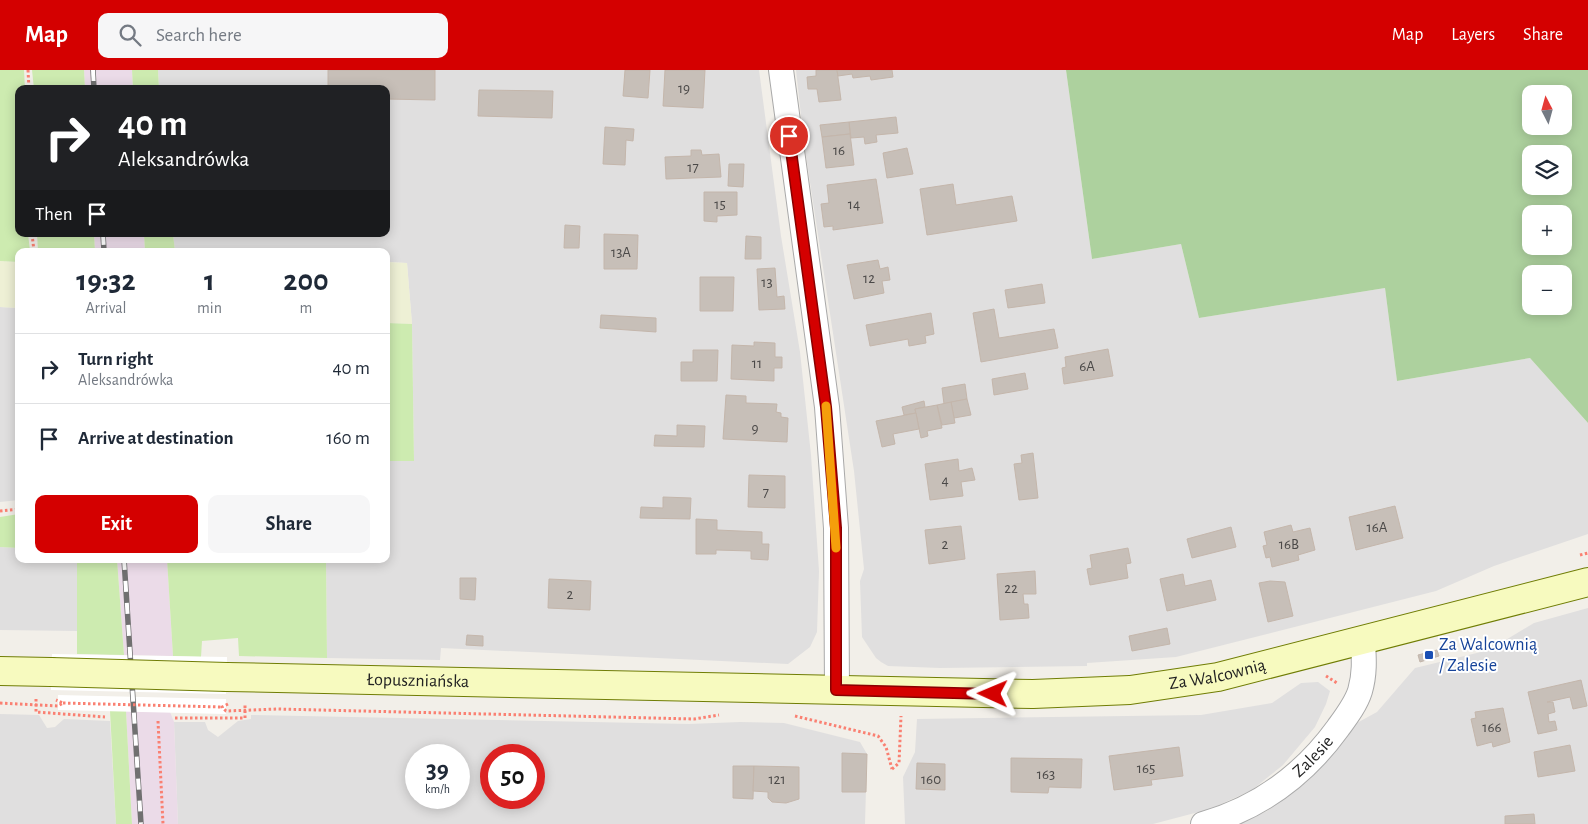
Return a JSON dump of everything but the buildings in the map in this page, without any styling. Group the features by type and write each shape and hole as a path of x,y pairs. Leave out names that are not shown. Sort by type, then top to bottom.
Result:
{"main road":[{"name":"Za Walcownią","path":"836,690 1032,694 1130,690 1218,677 1363,642 1588,582"},
{"name":"Łopuszniańska","path":"0,671 836,690"}],"street":[{"path":"781,70 826,407 836,528 836,690"},
{"name":"Zalesie","path":"1203,824 1264,799 1303,770 1327,744 1346,717 1359,693 1364,671 1363,642"}],"path":[{"path":"28,70 29,85"},
{"path":"0,512 15,510"},
{"path":"1571,558 1588,553"},
{"path":"36,699 36,712 105,717"},
{"path":"58,700 63,703 222,706 226,704"},
{"path":"0,703 58,706 63,703"},
{"path":"174,718 245,718 245,704"},
{"path":"222,706 226,710 694,719 722,714"},
{"path":"793,716 878,736 886,747 892,769 899,762 902,712"},
{"path":"158,721 163,824"}],"shaded area":[{"path":"84,70 132,70 133,85 85,85"},
{"path":"158,70 759,70 781,236 800,352 811,455 819,571 817,632 810,647 788,664 441,648 440,660 327,658 326,563 390,563 390,461 414,460 412,324 407,263 390,262 390,248 175,248 173,237 390,237 390,85 159,85"},
{"path":"796,70 1066,70 1092,259 1181,244 1199,318 1385,288 1397,381 1530,358 1588,423 1588,534 1494,566 1436,591 1176,657 1087,663 1087,666 940,668 888,666 881,662 876,658 862,637 860,581 864,569 854,471 804,143"},
{"path":"94,237 144,237 145,248 95,248"},
{"path":"0,307 15,308 15,500 0,502"},
{"path":"0,547 15,548 15,563 77,563 78,631 0,630"},
{"path":"117,563 167,563 173,656 124,655"},
{"path":"1588,608 1588,824 1238,824 1267,811 1317,770 1355,724 1377,712 1415,668 1489,650 1534,623"},
{"path":"1318,682 1330,691 1326,704 1315,727 1283,765 1252,790 1210,809 1153,824 905,824 903,777 915,752 917,719 1201,715 1272,703 1301,683"},
{"path":"126,711 170,712 174,722 178,824 132,824"},
{"path":"0,714 39,715 47,728 55,727 64,719 110,721 116,824 0,824"},
{"path":"251,715 689,724 784,723 860,742 867,754 865,824 178,824 174,722 205,722 208,730 218,737 238,721 251,719"}],"green space":[{"path":"0,70 24,70 25,85 15,85 15,237 28,237 30,248 15,248 15,262 0,261"},
{"path":"32,70 84,70 85,85 34,85"},
{"path":"132,70 158,70 159,85 133,85"},
{"path":"1066,70 1588,70 1588,423 1530,358 1397,381 1385,288 1199,318 1181,244 1092,259"},
{"path":"37,237 94,237 95,248 38,248"},
{"path":"144,237 173,237 175,248 145,248"},
{"path":"0,261 15,262 15,308 0,307"},
{"path":"390,262 407,263 412,324 390,323"},
{"path":"390,323 412,324 414,461 390,461"},
{"path":"15,515 15,548 0,547 0,517"},
{"path":"77,563 117,563 124,655 77,654"},
{"path":"167,563 326,563 327,658 239,656 238,638 202,641 201,657 173,656"},
{"path":"110,711 126,711 132,824 116,824"}],"pier":[{"path":"52,654 227,657 226,694 51,690"},
{"path":"58,695 226,699 226,714 58,710"}],"railway":[{"path":"93,70 94,85"},
{"path":"103,237 104,248"},
{"path":"124,563 141,824"}],"slow traffic":[{"path":"826,406 836,548"}],"place":[{"name":"Za Walcownią / Zalesie","path":"1429,655"}],"route":[{"path":"789,136 826,407 836,528 836,690 993,694"}]}
